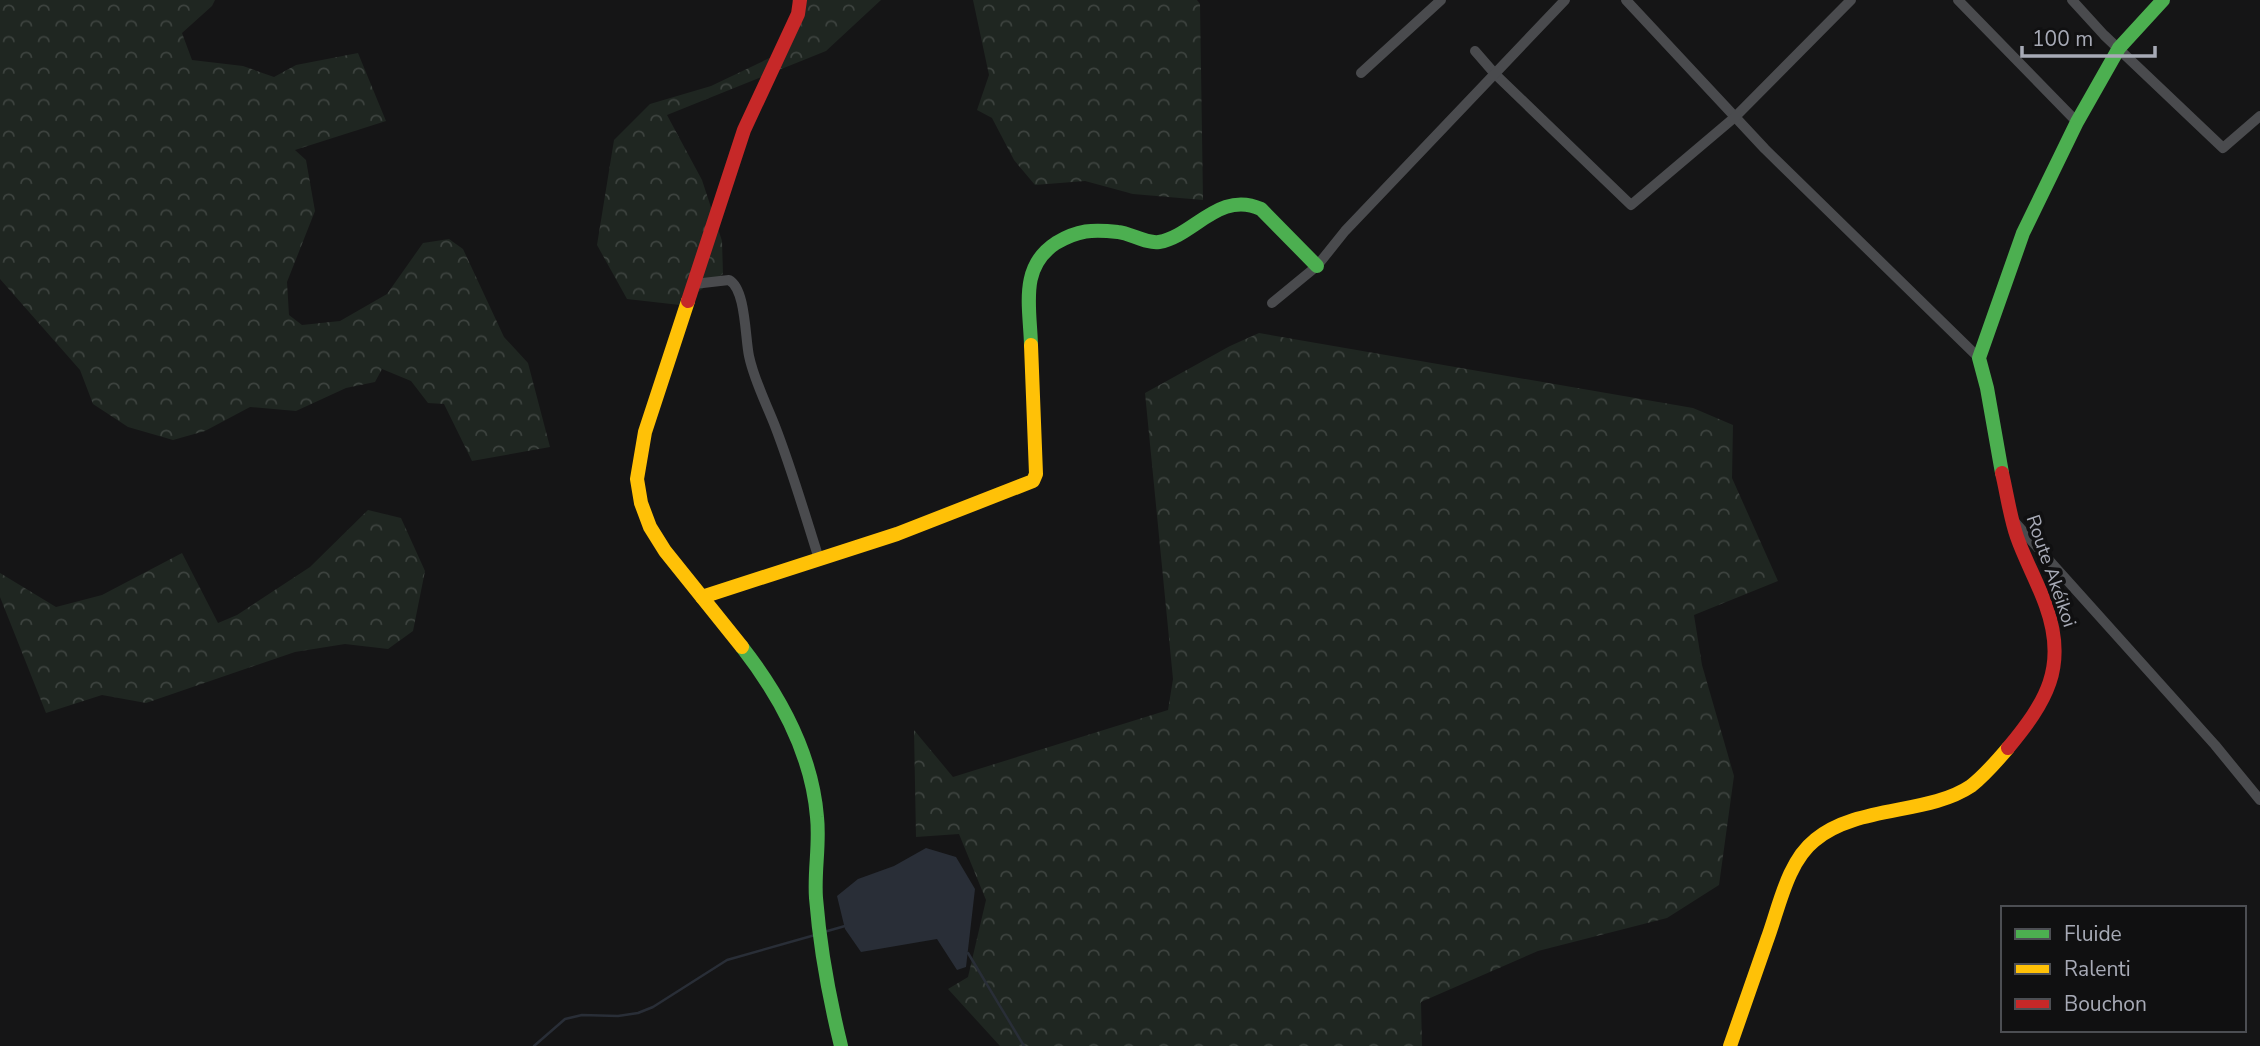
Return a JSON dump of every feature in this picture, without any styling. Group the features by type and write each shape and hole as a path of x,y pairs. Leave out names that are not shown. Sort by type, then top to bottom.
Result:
{"street":[{"path":"800,0 797,14 744,130 643,442 637,480 640,499 652,529 670,559 753,661 786,716 811,776 818,829 816,893 830,1002 841,1046"},
{"path":"1361,73 1441,0"},
{"path":"1272,303 1317,266 1345,231 1565,0"},
{"path":"1626,0 1765,149 1979,358 2023,233 2077,122 2119,48 2162,0"},
{"path":"1475,51 1495,74 1630,205 1735,117 1851,0"},
{"path":"1958,0 2077,122"},
{"path":"2072,0 2222,148 2260,116"},
{"path":"702,597 897,534 982,502 1035,478 1035,405 1029,285 1035,262 1044,251 1073,233 1090,230 1121,232 1157,243 1184,232 1204,216 1235,205 1250,204 1261,209 1317,266"},
{"path":"694,284 729,280 736,286 752,371 776,428 819,559"},
{"name":"Route Akéikoi","path":"1730,1046 1787,884 1799,857 1814,840 1850,821 1937,800 1969,787 1992,768 2028,724 2047,694 2054,673 2056,648 2047,608 2019,541 2013,519 1979,358"},
{"path":"2013,519 2215,745 2260,800"}],"green space":[{"path":"0,0 215,0 212,6 182,33 192,60 243,66 274,77 296,65 358,53 386,121 295,150 306,160 315,211 287,282 289,315 302,325 340,321 387,294 423,243 449,239 463,249 504,337 528,363 550,447 472,461 444,404 428,403 411,381 382,369 375,382 346,388 296,411 250,407 205,431 173,440 128,427 93,404 80,370 0,279"},
{"path":"792,0 881,0 826,51 667,115 702,180 722,241 723,274 680,305 627,299 597,245 614,140 650,104 711,86 780,53 797,14"},
{"path":"973,0 1197,0 1200,4 1203,200 1133,194 1085,181 1035,185 1014,160 992,118 977,110 989,75"},
{"path":"1259,333 1693,408 1733,425 1732,478 1778,581 1694,615 1702,665 1734,776 1719,885 1667,918 1538,951 1421,1002 1422,1046 1000,1046 948,989 968,977 986,900 959,834 916,837 914,730 953,777 1168,710 1173,679 1145,393"},
{"path":"368,510 401,518 425,571 413,631 388,649 345,644 295,652 146,703 102,695 46,713 0,597 0,573 56,607 102,595 182,553 218,623 237,615 310,567"}],"shaded area":[{"path":"926,848 956,857 975,889 966,967 957,970 937,939 861,952 845,929 837,896 858,879 894,866"}],"waterway":[{"path":"824,932 845,926"},
{"path":"534,1046 565,1019 582,1015 618,1016 638,1013 653,1007 727,960 815,935"},
{"path":"968,953 1024,1046"}],"traffic: fast":[{"path":"2002,473 1979,358 2023,233 2077,122 2119,48 2163,0"},
{"path":"1031,345 1029,289 1036,264 1056,243 1078,233 1118,232 1159,242 1184,232 1219,210 1232,205 1246,205 1261,209 1317,266"},
{"path":"742,647 781,706 809,771 818,827 816,888 820,935 841,1046"}],"traffic: slow":[{"path":"688,301 645,432 637,479 641,503 650,527 665,551 742,647"},
{"path":"702,597 897,534 1033,481 1036,474 1031,345"},
{"path":"1730,1046 1785,886 1805,849 1832,829 1851,821 1954,795 1976,782 2008,748"}],"traffic: jam":[{"path":"688,301 744,130 798,14 800,0"},
{"path":"2002,473 2020,546 2046,606 2055,647 2054,666 2043,699 2008,748"}]}
